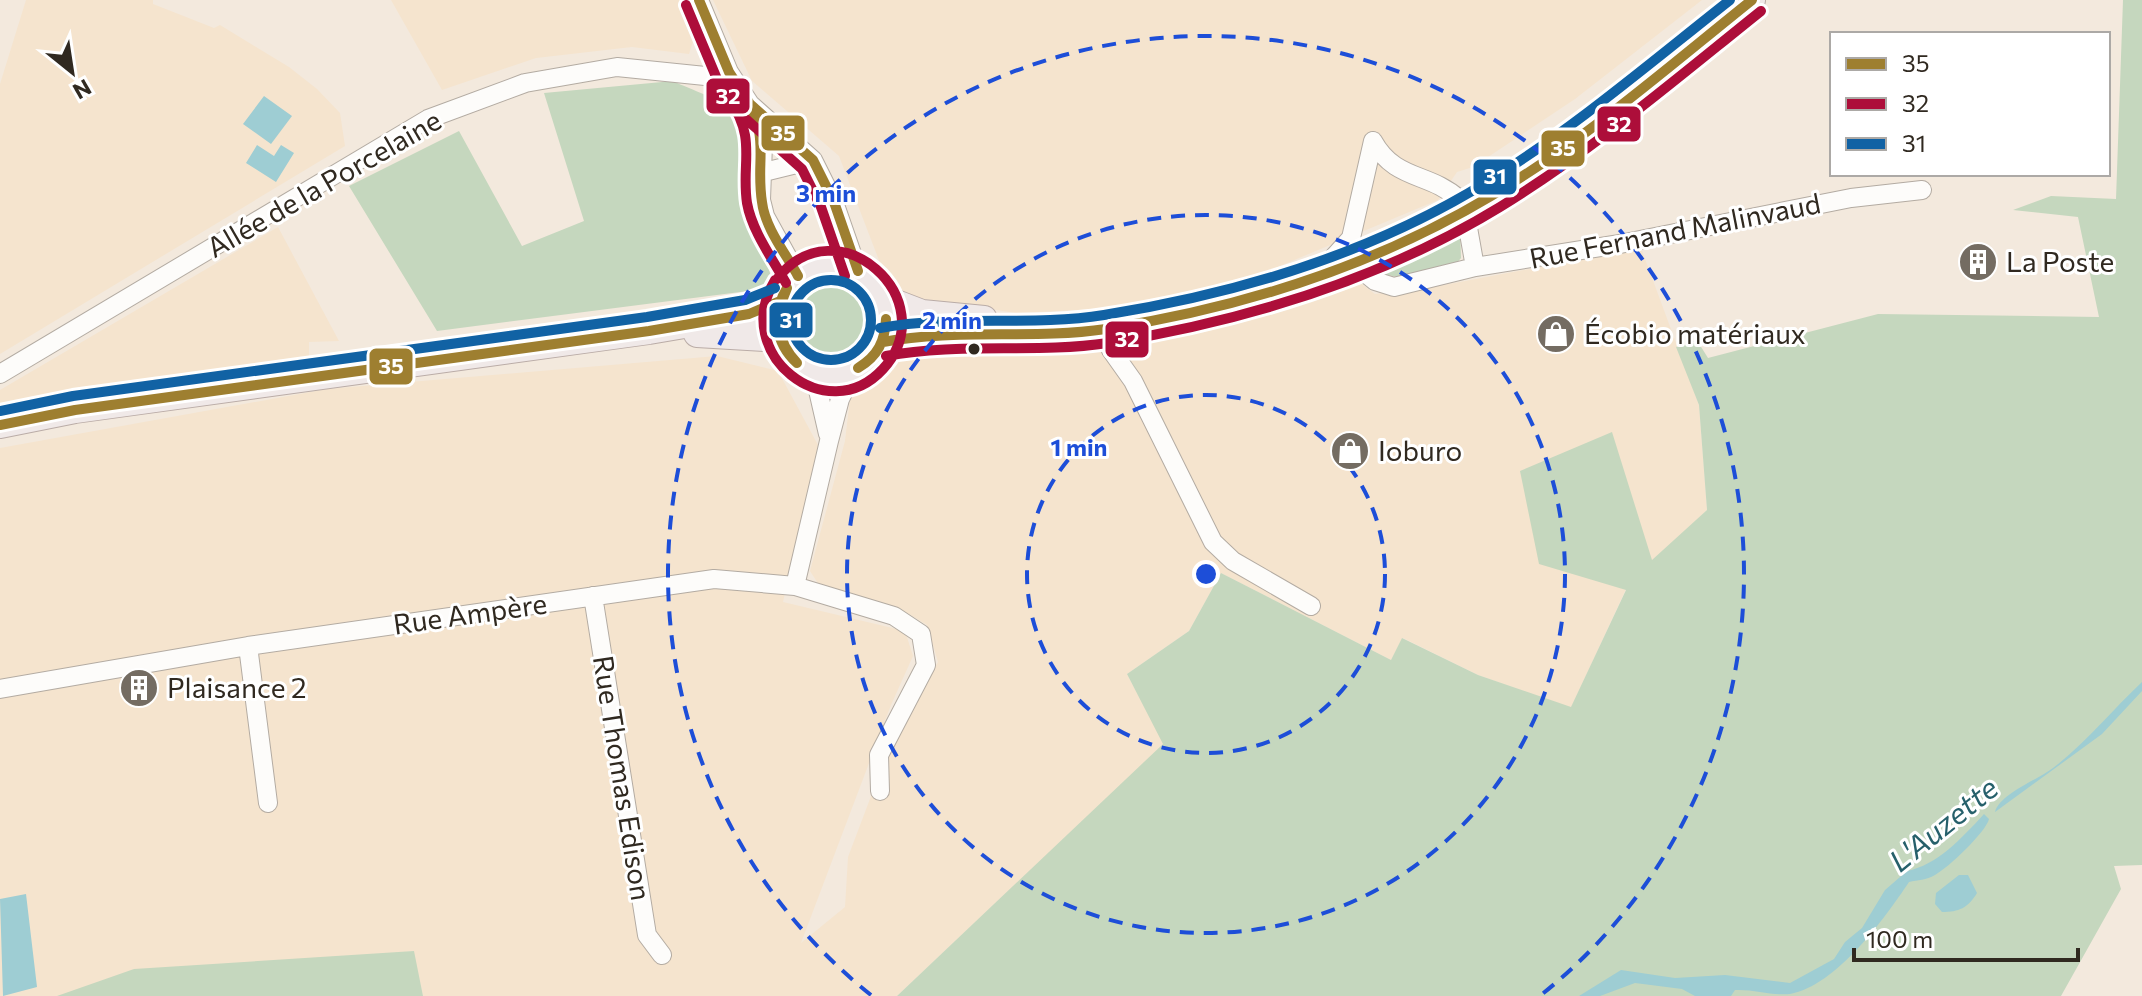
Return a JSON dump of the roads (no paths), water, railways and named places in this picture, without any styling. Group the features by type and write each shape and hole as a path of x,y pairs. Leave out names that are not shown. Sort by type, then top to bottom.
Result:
{"main road":[{"path":"1462,205 1728,0"},
{"path":"883,342 918,333 1035,336 1103,329 1290,286 1343,262 1394,233 1462,205 1560,150 1752,0"},
{"path":"883,298 922,313 1057,321 1141,311 1343,262"},
{"path":"827,265 858,271 873,282 883,298 887,328 883,342 865,364 853,372 827,376 799,366 780,339 777,314 780,301 798,276 827,265"},
{"path":"0,425 75,410 649,331 749,314 780,301"},
{"path":"649,331 780,339"}],"street":[{"path":"699,0 729,72 750,104 813,160 834,202 858,271"},
{"name":"Allée de la Porcelaine","path":"0,374 428,119 525,83 617,67 715,77 729,72"},
{"path":"750,104 763,144 761,200 765,216 798,276"},
{"path":"1343,262 1373,141 1395,168 1446,187 1462,205 1475,267"},
{"path":"764,172 813,160"},
{"name":"Rue Fernand Malinvaud","path":"1343,262 1375,281 1394,287 1475,267 1620,244 1851,198 1922,190"},
{"path":"1103,329 1111,350 1133,381 1213,542 1233,561 1311,606"},
{"path":"795,586 840,399 853,372"},
{"path":"814,373 829,441"},
{"name":"Rue Ampère","path":"0,689 248,646 714,579 795,586 894,616 921,634 926,665 879,755 880,791"},
{"name":"Rue Thomas Edison","path":"593,596 647,935 662,955"},
{"path":"248,646 268,803"}],"water":[{"path":"264,96 292,116 271,144 243,124"},
{"path":"257,145 274,156 281,145 294,153 276,182 246,163"},
{"path":"2142,682 2142,691 2102,734 1995,812 2011,793 2065,758"},
{"path":"1984,814 1989,819 1986,825 1966,849 1935,875 1909,882 1887,914 1842,965 1807,988 1790,994 1735,990 1731,996 1695,996 1682,989 1635,983 1600,996 1579,996 1621,970 1675,978 1725,975 1790,983 1834,959 1845,942 1862,928 1885,890 1907,871 1928,863 1948,850"},
{"path":"1959,875 1968,875 1977,893 1962,908 1942,912 1935,904 1936,893"},
{"path":"26,894 37,987 3,996 0,899"}],"place":[{"name":"La Poste","path":"1978,262"},
{"name":"Écobio matériaux","path":"1556,334"},
{"name":"Ioburo","path":"1350,451"},
{"name":"Plaisance 2","path":"139,688"}],"water label":[{"name":"L'Auzette","path":"1944,825"}]}
